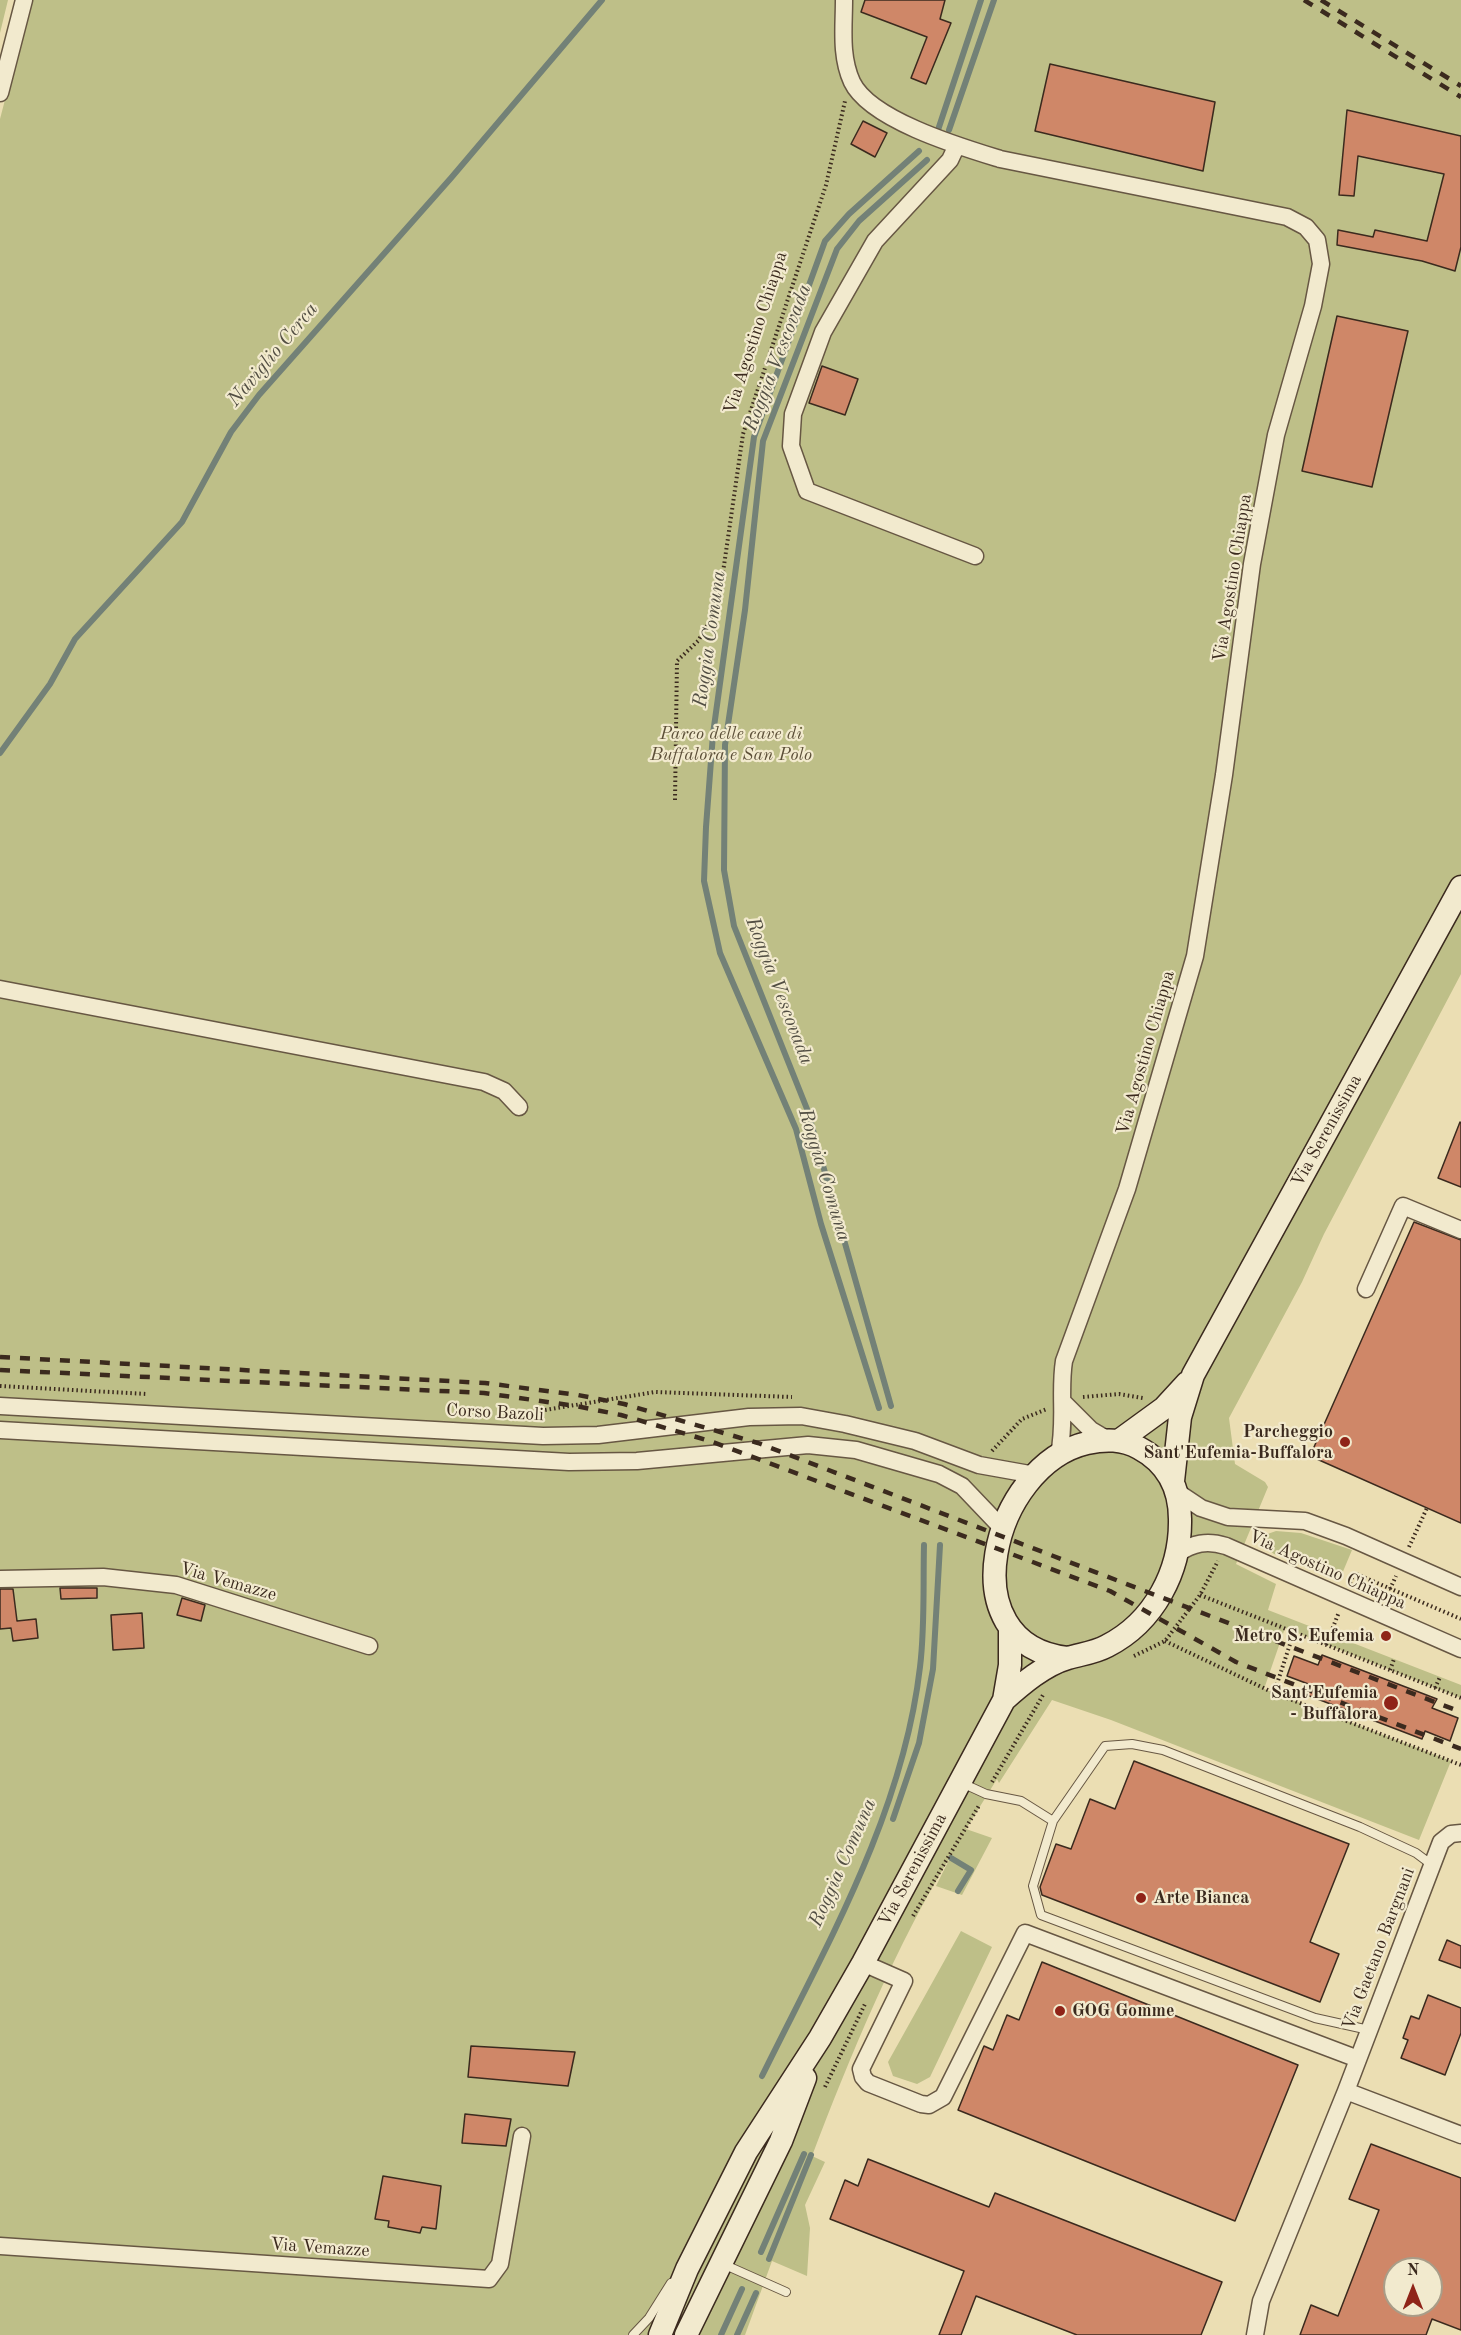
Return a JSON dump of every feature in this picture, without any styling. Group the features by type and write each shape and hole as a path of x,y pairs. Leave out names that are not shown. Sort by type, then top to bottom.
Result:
{"main road":[{"name":"Via Serenissima","path":"1004,1701 1034,1676 1067,1658 1107,1647 1139,1622 1163,1591 1177,1554 1180,1527 1175,1486 1180,1417 1193,1375 1461,887"},
{"name":"Via Serenissima","path":"1067,1658 1035,1650 1010,1629 1001,1612 995,1572 1002,1528 1016,1499 1035,1475 1059,1454 1077,1446 1114,1440 1164,1408 1193,1375"},
{"path":"1114,1440 1150,1454 1175,1486"},
{"name":"Via Serenissima","path":"660,2335 687,2269 746,2152 820,2038 863,1963 1004,1701 1010,1665 1010,1629"},
{"name":"Via Serenissima","path":"686,2335 781,2141 820,2038"},
{"path":"722,2264 713,2253 715,2241 744,2182 746,2152"}],"street":[{"path":"0,93 24,0"},
{"name":"Via Agostino Chiappa","path":"844,0 843,53 853,84 885,114 957,146 1000,159 1287,217 1306,227 1317,240 1321,264 1313,306 1276,435 1252,564 1224,776 1195,956 1127,1189 1064,1361 1061,1388 1064,1419 1059,1454"},
{"path":"957,146 950,160 875,241 823,332 793,414 791,447 807,491 975,556"},
{"path":"0,988 484,1082 504,1091 519,1107"},
{"path":"1366,1289 1403,1206 1461,1230"},
{"path":"1063,1402 1091,1430 1114,1440"},
{"name":"Corso Bazoli","path":"0,1406 543,1436 598,1435 749,1417 801,1416 915,1441 979,1465 1035,1475"},
{"path":"0,1430 568,1462 636,1461 808,1445 856,1450 939,1474 962,1486 1002,1528"},
{"name":"Via Agostino Chiappa","path":"1175,1486 1201,1508 1228,1517 1305,1521 1346,1536 1461,1587"},
{"name":"Via Agostino Chiappa","path":"1177,1554 1195,1544 1206,1542 1226,1546 1461,1649"},
{"name":"Via Vemazze","path":"0,1579 103,1577 176,1585 369,1646"},
{"name":"Via Gaetano Bargnani","path":"1255,2335 1261,2301 1346,2091 1441,1842 1451,1834 1461,1833"},
{"path":"863,1963 904,1981 861,2069 863,2077 868,2083 921,2104 929,2105 943,2097 1025,1933 1358,2059"},
{"path":"1346,2091 1461,2135"},
{"name":"Via Vemazze","path":"0,2246 489,2279 500,2264 522,2136"}],"lane":[{"path":"1369,2030 1316,2018 1041,1915 1032,1886 1053,1821 1105,1746 1132,1744 1163,1750 1360,1827 1416,1853 1432,1864"},
{"path":"960,1782 986,1794 1021,1801 1053,1821"},
{"path":"722,2264 786,2292"},
{"path":"633,2335 649,2318 668,2287 687,2269"}],"path":[{"name":"Via Agostino Chiappa","path":"675,800 676,661 698,641 718,607 743,434 826,185 844,103 853,84"},
{"path":"0,1386 154,1395"},
{"path":"505,1415 655,1392 802,1399"},
{"path":"979,1465 1022,1419 1063,1402 1104,1394 1147,1399"},
{"path":"985,1448 993,1451"},
{"path":"1130,1658 1166,1641 1200,1595 1220,1556"},
{"path":"1200,1595 1461,1698"},
{"path":"1274,1694 1294,1632"},
{"path":"1166,1641 1274,1694 1461,1765"},
{"path":"1390,1670 1394,1659"},
{"path":"1435,1688 1440,1677"},
{"path":"910,1922 1049,1689"},
{"path":"820,2096 866,2002"}],"green space":[{"path":"0,0 8,0 0,33"},
{"name":"Parco delle cave di Buffalora e San Polo","path":"31,0 1461,0 1461,974 1229,1418 1235,1464 1265,1482 1268,1487 1236,1564 1276,1584 1268,1610 1461,1685 1461,1698 1285,1628 1264,1689 1451,1761 1419,1840 1111,1720 1052,1700 999,1783 997,1779 966,1829 992,1838 962,1895 936,1886 952,1854 931,1889 893,1963 858,2040 812,2156 825,2162 805,2205 810,2228 807,2276 772,2261 745,2335 0,2335 0,119"},
{"path":"1276,1531 1301,1533 1352,1550 1339,1581 1274,1554 1262,1545 1262,1536"},
{"path":"961,1931 992,1947 930,2077 917,2084 893,2076 888,2062"}],"building":[{"path":"865,0 945,0 940,19 951,23 926,84 911,78 927,37 861,12"},
{"path":"1050,64 1215,102 1203,171 1035,131"},
{"path":"1347,110 1461,136 1461,247 1455,271 1422,261 1337,245 1338,230 1373,237 1375,230 1427,241 1444,174 1358,156 1354,196 1339,195"},
{"path":"863,121 887,133 875,157 851,144"},
{"path":"1337,316 1408,331 1372,487 1302,471"},
{"path":"822,366 858,379 845,415 809,403"},
{"path":"1461,1123 1461,1187 1438,1178"},
{"path":"1414,1222 1461,1240 1461,1523 1310,1456"},
{"path":"60,1588 97,1588 97,1598 61,1599"},
{"path":"0,1589 13,1589 17,1621 36,1619 38,1638 13,1641 11,1628 0,1629"},
{"path":"182,1598 205,1605 201,1621 177,1615"},
{"path":"142,1613 144,1648 113,1650 111,1615"},
{"path":"1322,1655 1437,1699 1432,1708 1458,1718 1450,1741 1425,1731 1422,1739 1307,1695 1311,1685 1287,1676 1294,1656 1318,1665"},
{"path":"1134,1761 1349,1844 1310,1942 1339,1954 1320,2002 1042,1895 1040,1887 1056,1844 1071,1849 1090,1799 1115,1809"},
{"path":"1447,1940 1461,1946 1461,1968 1439,1960"},
{"path":"1042,1962 1298,2065 1235,2221 958,2110 984,2046 993,2050 1007,2015 1019,2020"},
{"path":"1428,1995 1461,2008 1461,2033 1445,2075 1401,2058 1408,2040 1403,2038 1411,2016 1419,2019"},
{"path":"471,2046 575,2052 568,2086 468,2077"},
{"path":"465,2114 511,2119 506,2146 462,2143"},
{"path":"1371,2144 1461,2178 1461,2330 1432,2319 1426,2335 1300,2335 1311,2305 1338,2316 1379,2210 1349,2199"},
{"path":"868,2159 989,2207 995,2193 1222,2282 1201,2335 1077,2335 976,2296 961,2335 939,2335 964,2271 830,2219 845,2180 858,2186"},
{"path":"383,2176 441,2186 436,2229 422,2227 420,2233 388,2227 389,2221 375,2219"}],"waterway":[{"name":"Naviglio Cerca","path":"0,753 50,684 75,639 182,522 231,432 259,395 451,178 602,0"},
{"name":"Roggia Comuna","path":"938,130 981,0"},
{"name":"Roggia Vescovada","path":"949,130 994,0"},
{"name":"Roggia Comuna","path":"879,1408 821,1224 796,1129 720,953 704,881 713,734 754,437 825,241 849,214 919,151"},
{"name":"Roggia Vescovada","path":"891,1406 807,1109 734,926 724,870 725,745 745,610 763,441 837,249 859,221 927,160"},
{"name":"Roggia Comuna","path":"762,2076 859,1878 897,1775 911,1721 922,1652 924,1545"},
{"name":"Roggia Vescovada","path":"893,1819 919,1743 933,1669 940,1545"},
{"name":"Roggia Vescovada","path":"951,1858 971,1870 958,1891"},
{"name":"Roggia Comuna","path":"761,2252 804,2154"},
{"name":"Roggia Vescovada","path":"769,2259 811,2155"},
{"name":"Roggia Comuna","path":"721,2335 742,2289"},
{"name":"Roggia Vescovada","path":"737,2335 756,2293"}],"railway":[{"path":"1304,0 1461,97"},
{"path":"1321,0 1461,86"},
{"path":"0,1357 485,1383 578,1395 624,1404 758,1443 1461,1712"},
{"path":"0,1370 484,1393 621,1415 710,1441 1110,1591 1236,1662 1461,1749"}],"place":[{"name":"Parcheggio Sant'Eufemia-Buffalora","path":"1345,1442"},
{"name":"Metro S. Eufemia","path":"1386,1636"},
{"name":"Sant'Eufemia - Buffalora","path":"1391,1703"},
{"name":"Arte Bianca","path":"1141,1898"},
{"name":"GOG Gomme","path":"1060,2011"}]}
